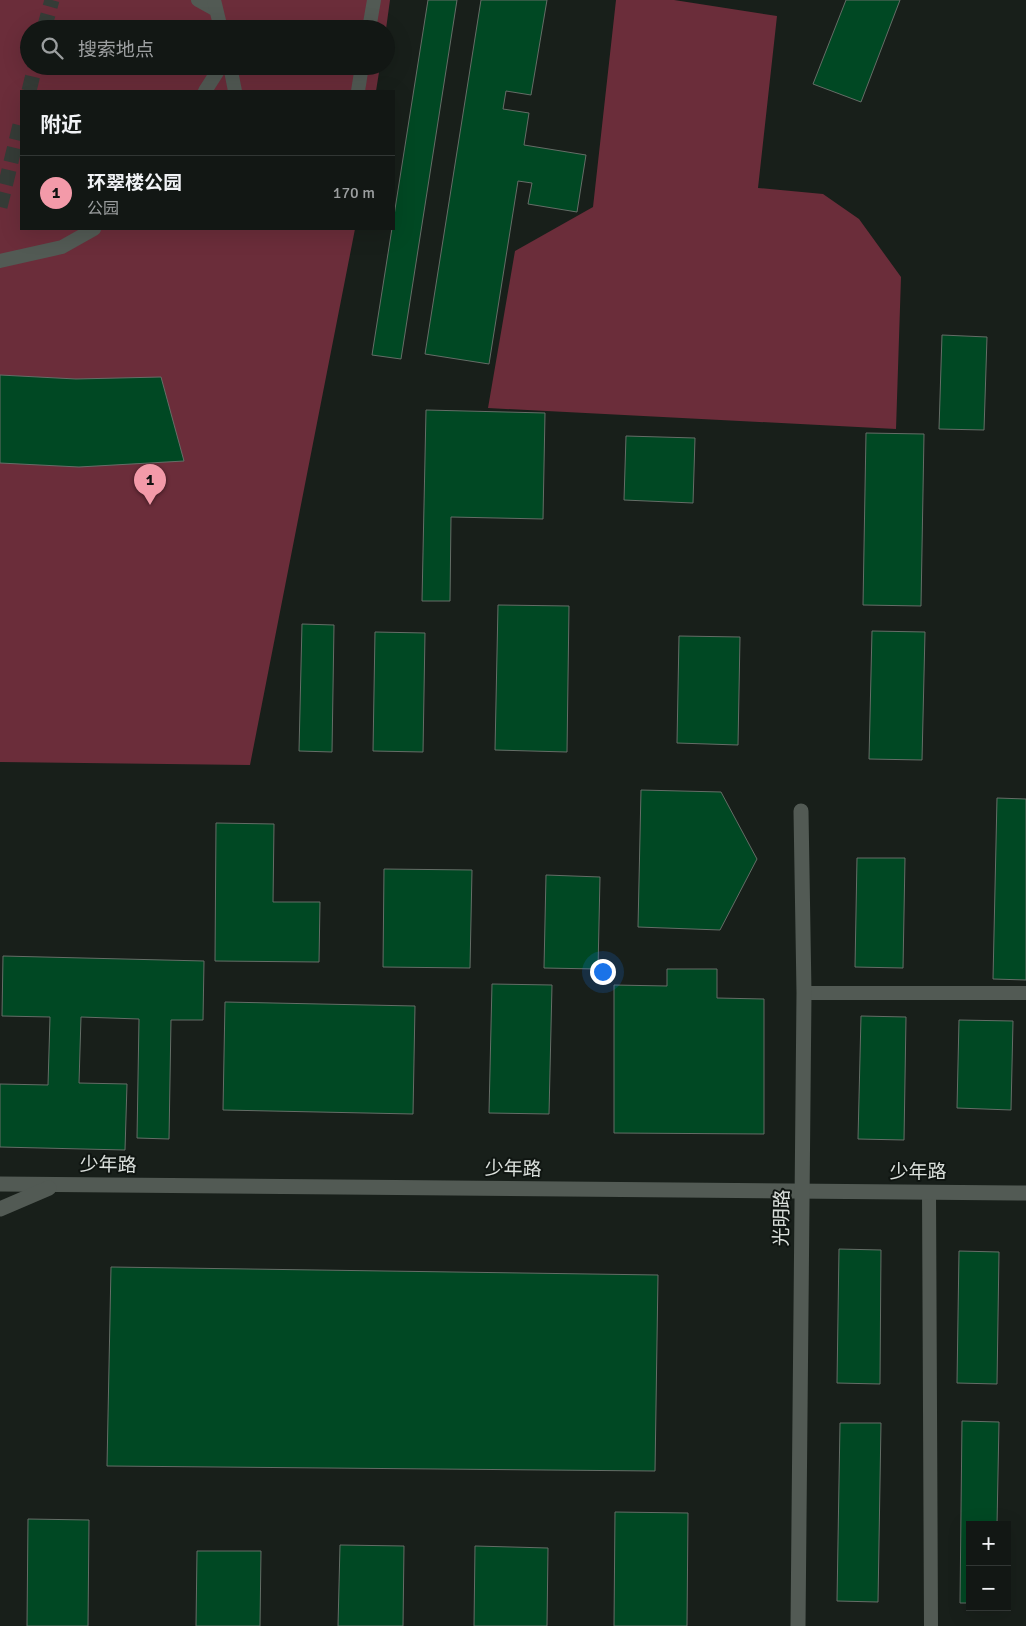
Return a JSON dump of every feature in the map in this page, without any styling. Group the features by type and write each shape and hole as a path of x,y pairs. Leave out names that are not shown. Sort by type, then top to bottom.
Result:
{"street":[{"name":"光明路","path":"798,1626 804,993 801,811"},
{"name":"少年路","path":"0,1184 1026,1193"},
{"path":"0,1209 56,1185"}],"lane":[{"path":"198,0 215,5 219,20"},
{"path":"371,20 374,0"},
{"path":"206,90 215,75"},
{"path":"232,75 235,90"},
{"path":"358,90 361,75"},
{"path":"0,261 62,247 92,230"},
{"path":"804,993 1026,993"},
{"path":"929,1192 931,1626"}],"shaded area":[{"path":"0,0 390,0 387,20 20,20 20,75 379,75 376,90 20,90 20,230 355,230 250,765 0,762"},
{"path":"616,0 674,0 777,16 758,188 823,194 859,219 901,277 896,429 488,408 515,251 593,207"}],"building":[{"path":"428,0 457,0 401,359 372,355 392,230 395,230 395,209"},
{"path":"481,0 547,0 531,95 506,91 503,109 529,113 524,145 586,155 577,212 528,204 532,183 518,181 489,364 425,354"},
{"path":"846,0 900,0 861,102 813,84"},
{"path":"942,335 987,337 984,430 939,429"},
{"path":"0,375 76,379 161,377 184,461 79,467 0,463"},
{"path":"426,410 545,413 543,519 451,517 450,601 422,601"},
{"path":"866,433 924,434 921,606 863,605"},
{"path":"626,436 695,438 693,503 624,500"},
{"path":"498,605 569,606 567,752 495,750"},
{"path":"302,624 334,625 332,752 299,751"},
{"path":"872,631 925,632 922,760 869,759"},
{"path":"375,632 425,633 423,752 373,751"},
{"path":"679,636 740,637 738,745 677,743"},
{"path":"641,790 721,792 757,859 720,930 638,927"},
{"path":"997,798 1026,799 1026,980 993,979"},
{"path":"216,823 274,824 273,902 320,902 319,962 215,961"},
{"path":"857,858 905,858 903,968 855,967"},
{"path":"384,869 472,870 470,968 383,967"},
{"path":"546,875 600,877 598,969 544,968"},
{"path":"3,956 204,961 203,1020 171,1020 169,1139 137,1138 139,1019 81,1017 79,1083 127,1084 125,1150 0,1147 0,1084 48,1085 50,1017 2,1016"},
{"path":"667,969 717,969 717,998 764,999 764,1134 614,1133 614,985 667,986"},
{"path":"492,984 552,985 549,1114 489,1113"},
{"path":"225,1002 415,1006 413,1114 223,1110"},
{"path":"861,1016 906,1017 904,1140 858,1139"},
{"path":"959,1020 1013,1021 1011,1110 957,1108"},
{"path":"839,1249 881,1250 880,1384 837,1383"},
{"path":"959,1251 999,1252 997,1384 957,1383"},
{"path":"111,1267 658,1275 655,1471 107,1466"},
{"path":"962,1421 999,1422 997,1521 966,1521 966,1603 960,1603"},
{"path":"840,1423 881,1423 878,1602 837,1601"},
{"path":"615,1512 688,1513 687,1626 614,1626"},
{"path":"28,1519 89,1520 88,1626 27,1626"},
{"path":"340,1545 404,1546 403,1626 338,1626"},
{"path":"475,1546 548,1548 547,1626 474,1626"},
{"path":"197,1551 261,1551 260,1626 196,1626"}],"tunnel":[{"path":"46,20 52,0"},
{"path":"29,90 33,75"},
{"path":"0,207 20,125"}],"place":[{"name":"环翠楼公园","path":"150,505"}]}
